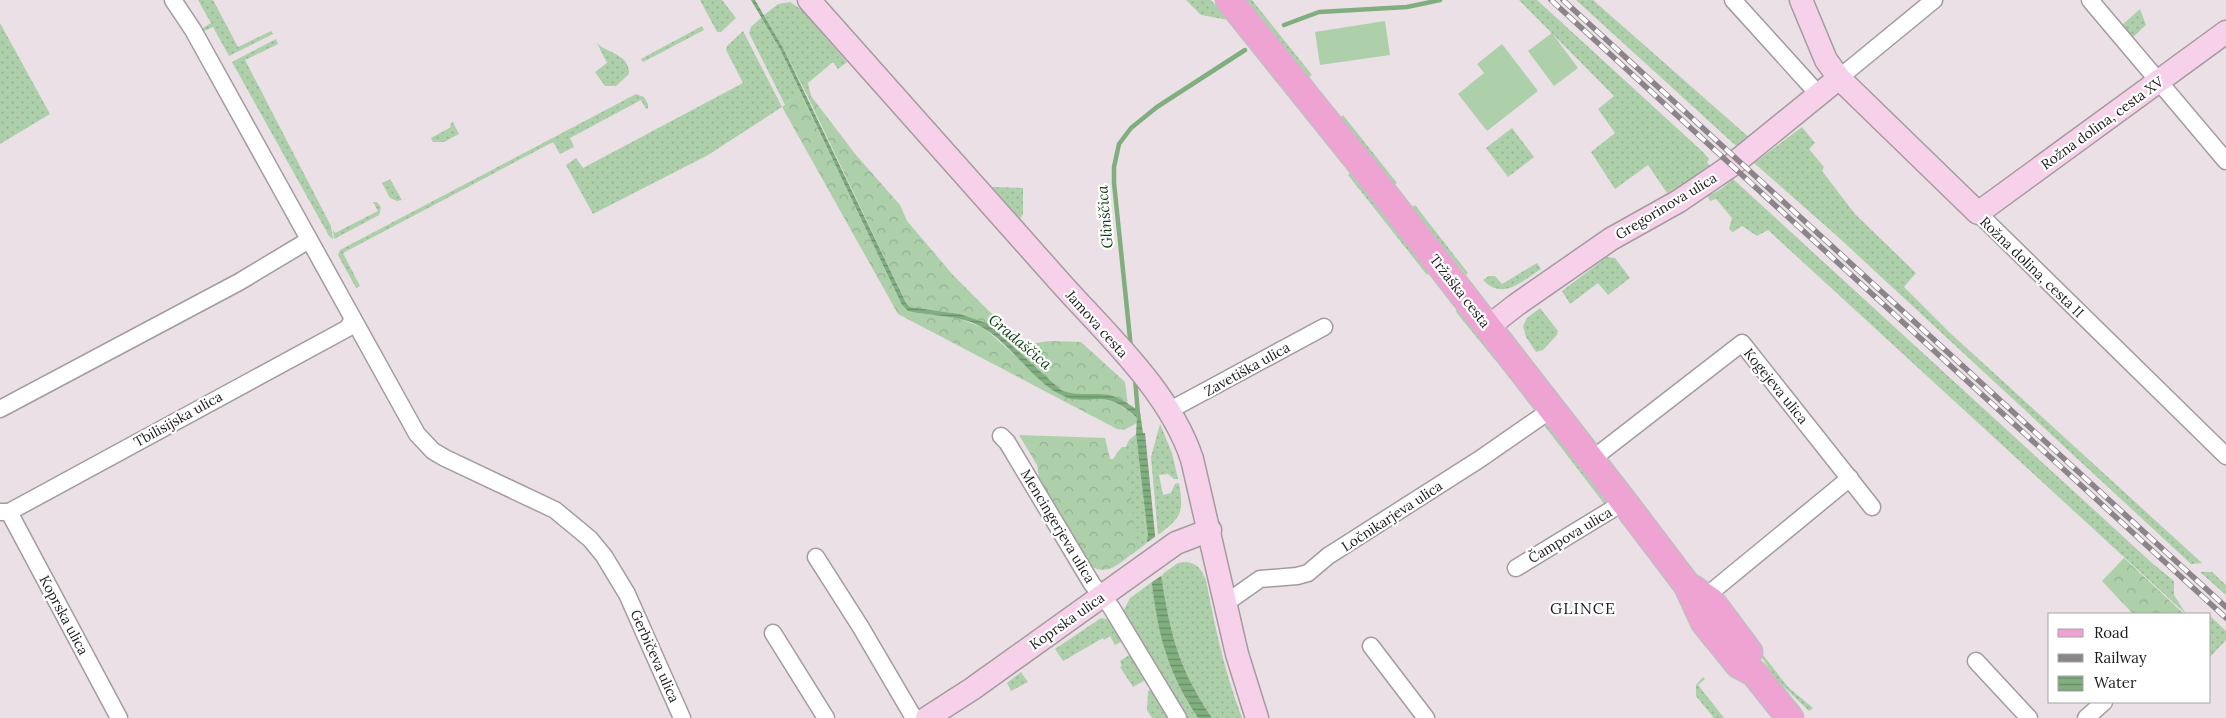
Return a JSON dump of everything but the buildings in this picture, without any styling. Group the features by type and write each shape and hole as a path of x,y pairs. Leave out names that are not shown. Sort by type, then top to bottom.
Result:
{"main road":[{"name":"Tržaška cesta","path":"1229,0 1696,591 1704,622 1739,665 1754,673 1790,718"}],"street":[{"path":"172,0 193,30 352,320"},
{"name":"Jamova cesta","path":"809,0 1152,386 1170,410 1186,442 1210,530 1237,654 1257,718"},
{"path":"1733,0 1819,95"},
{"name":"Rožna dolina, cesta II","path":"1800,0 1826,60 1838,78 2226,456"},
{"path":"2090,0 2226,161"},
{"path":"1838,78 1932,1"},
{"name":"Rožna dolina, cesta XV","path":"1978,214 2226,32"},
{"name":"Gregorinova ulica","path":"1488,326 1611,239 1679,200 1732,165 1838,78"},
{"path":"0,409 239,282 309,240"},
{"name":"Tbilisijska ulica","path":"4,512 348,328 352,320"},
{"name":"Gerbičeva ulica","path":"352,320 406,418 426,444 445,458 474,474 510,488 555,510 590,539 604,556 627,594 682,718"},
{"name":"Zavetiška ulica","path":"1170,410 1324,327"},
{"name":"Kogejeva ulica","path":"1592,460 1742,344 1872,507"},
{"name":"Ločnikarjeva ulica","path":"1226,604 1260,579 1297,576 1308,573 1328,556 1480,459 1552,409"},
{"name":"Mencingerjeva ulica","path":"1001,436 1092,584 1111,608 1178,718"},
{"path":"1696,591 1850,478"},
{"name":"Čampova ulica","path":"1516,568 1624,502"},
{"name":"Koprska ulica","path":"4,512 119,718"},
{"name":"Koprska ulica","path":"927,718 972,689 1176,543 1210,530"},
{"path":"816,557 914,718"},
{"path":"773,632 826,718"},
{"path":"1371,646 1426,718"},
{"path":"1976,661 2029,718"},
{"path":"2086,718 2103,703"}],"green space":[{"path":"198,0 213,0 238,47 271,31 273,34 229,56 213,27 202,32 200,30 211,23"},
{"path":"700,0 722,0 736,18 721,32 717,32"},
{"path":"1186,0 1211,0 1228,20 1201,15"},
{"path":"1247,0 1252,0 1312,75 1309,77"},
{"path":"1519,0 1537,0 1703,152 1709,159 1707,163 1714,169 1667,193 1648,165 1615,189 1591,152 1615,133 1598,109 1614,96"},
{"path":"1576,0 1593,0 1752,140 1743,149 1734,144"},
{"path":"790,2 802,10 847,62 838,69 833,62 808,83 811,96 807,95 764,15 778,4"},
{"path":"2140,9 2146,25 2132,38 2121,26"},
{"path":"762,17 780,49 802,96 797,96 785,105 749,33 751,27"},
{"path":"1385,21 1390,55 1320,65 1315,32"},
{"path":"0,23 50,114 0,144"},
{"path":"702,26 704,30 643,62 641,59"},
{"path":"743,31 782,107 708,155 593,214 566,165 576,158 583,168 743,83 726,50 727,46"},
{"path":"1552,33 1578,68 1554,86 1528,51"},
{"path":"276,39 278,44 245,60 331,226 333,239 329,236 232,62"},
{"path":"597,43 626,62 629,74 616,86 605,86 595,72 607,63"},
{"path":"1502,44 1538,91 1487,131 1458,94 1484,73 1477,64"},
{"path":"636,94 644,97 648,108 646,109 641,100 570,138 574,147 560,154 553,142 343,253 360,286 356,288 338,255 340,250"},
{"path":"807,95 811,96 856,155 900,205 907,221 953,275 990,312 1028,344 1050,341 1081,342 1125,382 1128,405 1111,397 1078,395 1061,390 987,323 960,314 910,307 906,303"},
{"path":"797,96 802,96 902,305 908,311 958,318 984,328 1057,393 1075,399 1111,401 1123,407 1137,418 1137,423 1124,430 1117,429 898,314 782,107"},
{"path":"1343,115 1397,183 1394,185 1341,117"},
{"path":"453,122 459,134 444,142 433,142 431,138 451,127 450,124"},
{"path":"1802,127 1815,143 1809,149 1824,167 1822,171 1855,214 1916,273 1904,287 1949,332 2202,563 2191,564 1837,236 1754,163"},
{"path":"1512,128 1534,157 1508,177 1486,148"},
{"path":"1350,173 1429,273 1427,275 1348,175"},
{"path":"390,179 402,200 397,201 390,198 382,183"},
{"path":"1733,179 2152,563 2174,581 2174,595 2185,613 1768,230 1757,236 1742,226 1733,232 1729,229 1732,218 1716,199 1710,201 1708,196 1721,189"},
{"path":"992,187 1023,188 1023,214 1020,219"},
{"path":"373,202 377,202 381,207 379,215 334,239 333,230 335,233 378,211"},
{"path":"1415,205 1468,273 1466,275 1412,207"},
{"path":"1607,257 1615,258 1630,278 1608,295 1598,283 1570,304 1562,291"},
{"path":"1537,263 1541,269 1512,287 1498,289 1490,286 1483,280 1489,276 1495,276 1502,284"},
{"path":"1457,308 1496,359 1495,360 1456,312"},
{"path":"1540,308 1558,331 1557,335 1543,350 1536,352 1526,337 1523,326 1527,318"},
{"path":"1545,422 1608,505 1606,506 1543,424"},
{"path":"1160,424 1172,453 1178,479 1174,479 1168,474 1159,475 1163,495 1171,493 1175,484 1179,483 1181,508 1177,519 1158,535 1151,457"},
{"path":"1136,434 1148,537 1147,543 1131,555 1116,454 1122,447 1126,447 1129,440"},
{"path":"1019,435 1105,438 1110,459 1113,459 1122,447 1126,447 1138,549 1110,569 1104,570 1091,566 1039,478 1037,465"},
{"path":"2124,558 2183,613 2132,613 2102,581"},
{"path":"1187,562 1197,566 1206,580 1221,650 1242,718 1212,718 1191,682 1177,650 1168,616 1161,575 1178,563"},
{"path":"2200,572 2212,572 2226,585 2226,595"},
{"path":"1152,582 1161,636 1166,653 1179,686 1198,718 1186,718 1123,612 1130,598"},
{"path":"2211,617 2226,631 2226,640 2211,656"},
{"path":"1101,618 1111,620 1124,640 1115,645 1110,636 1104,640 1103,638 1063,661 1055,649"},
{"path":"1739,624 1788,687 1813,708 1809,711 1777,680"},
{"path":"1132,653 1147,679 1133,687 1120,667 1122,666 1120,661"},
{"path":"1021,672 1028,682 1011,691 1007,683"},
{"path":"1703,677 1705,679 1698,685 1724,718 1714,718 1696,696 1696,685"},
{"path":"1153,689 1170,718 1152,718 1147,710 1148,691"}],"water":[{"name":"Gradaščica","path":"751,0 755,0 783,48 906,303 910,307 960,314 987,323 1061,390 1079,394 1113,396 1140,412 1143,433 1145,433 1159,575 1161,575 1172,633 1183,666 1212,718 1198,718 1184,696 1166,653 1160,632 1147,540 1136,434 1137,418 1125,408 1105,399 1082,400 1063,396 1033,374 995,336 976,324 957,318 908,311 902,305 780,49"}],"pier":[{"path":"1159,534 1161,572 1164,574 1149,584 1145,544"}],"waterway":[{"name":"Glinščica","path":"1284,25 1319,12 1407,7 1440,0"},
{"name":"Glinščica","path":"1131,348 1114,183 1114,167 1119,144 1131,128 1157,107 1245,50"},
{"name":"Glinščica","path":"1135,378 1138,415"}],"railway":[{"path":"1551,0 2226,618"},
{"path":"1563,0 2226,607"}],"district":[{"name":"GLINCE","path":"1583,608"}]}
